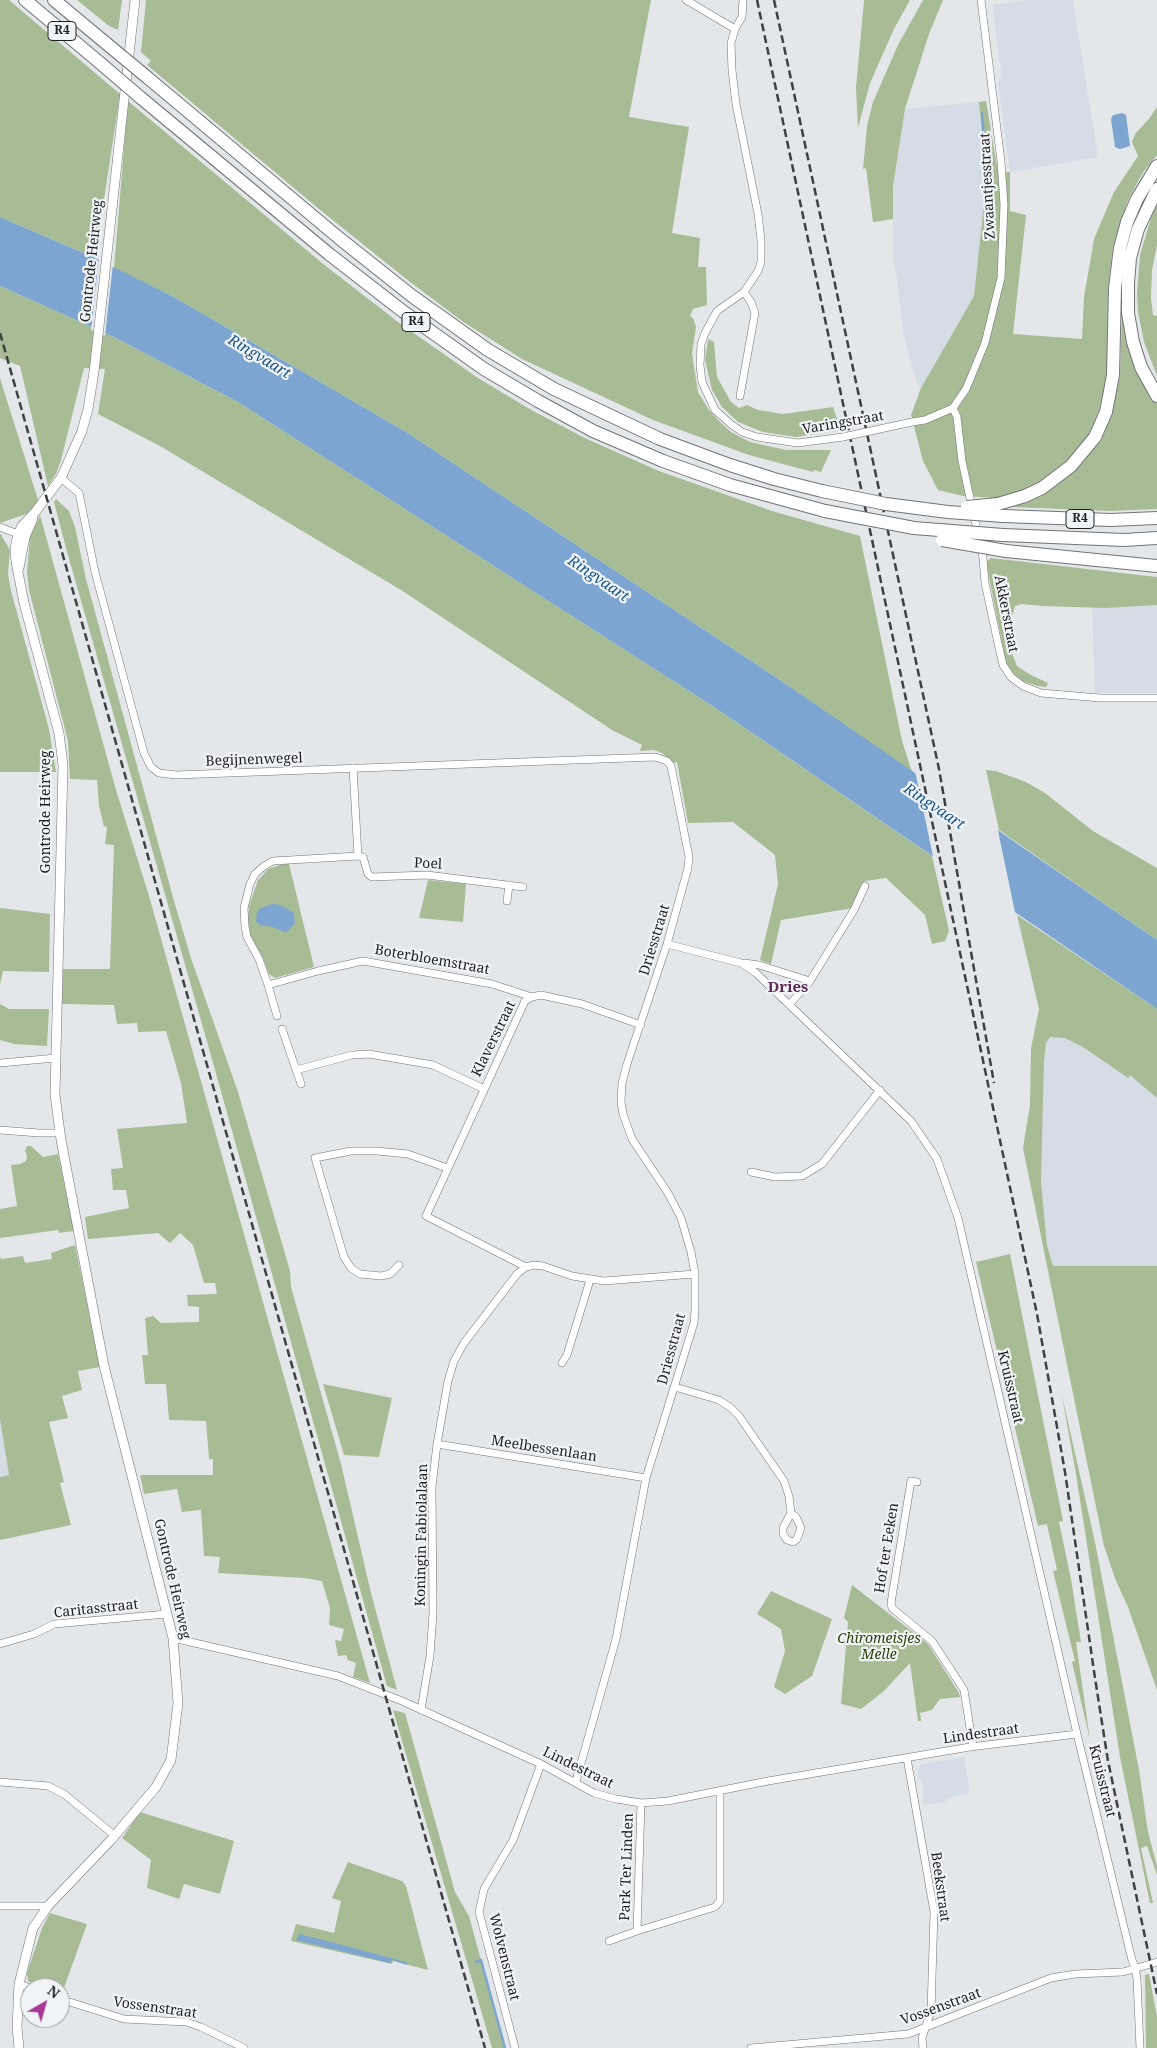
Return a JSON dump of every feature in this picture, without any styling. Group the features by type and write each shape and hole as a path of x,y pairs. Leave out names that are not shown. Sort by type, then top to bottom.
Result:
{"highway":[{"name":"R4","path":"25,0 329,254 405,313 484,369 594,431 663,461 730,485 825,511 914,528 1003,535 1124,540 1157,538"},
{"name":"R4","path":"54,0 339,238 412,296 488,350 554,390 660,439 730,465 774,479 886,504 948,512 1001,510 1111,520 1157,518"},
{"path":"1001,510 1042,488 1071,466 1096,437 1106,412 1113,375 1115,288 1120,248 1127,222 1137,199 1157,166"},
{"path":"1157,189 1138,229 1130,258 1128,313 1133,342 1141,367 1157,396"},
{"path":"914,528 942,540 1006,551 1157,566"}],"street":[{"name":"Gontrode Heirweg","path":"19,2048 17,2027 19,1984 33,1928 48,1906 156,1787 171,1760 178,1703 173,1638 104,1366 60,1133 55,1095 63,765 58,732 24,603 15,548 28,518 36,511 60,478 82,431 94,372 135,0"},
{"path":"686,0 735,29"},
{"name":"Varingstraat","path":"743,0 742,17 735,29 731,43 731,52 736,103 758,214 761,262 758,272 744,292 718,311 701,344 700,365 702,382 716,410 732,425 757,437 798,443 843,437 924,420 953,408"},
{"name":"Zwaantjesstraat","path":"953,408 966,389 985,343 999,287 1003,251 1004,205 1002,161 981,0"},
{"path":"740,396 754,313 751,302 744,292"},
{"name":"Akkerstraat","path":"953,408 957,417 962,461 983,558 985,583 997,639 1003,665 1011,677 1023,686 1041,693 1100,698 1157,698"},
{"name":"Begijnenwegel","path":"60,478 79,493 95,572 144,753 151,767 159,773 168,775 655,757 667,761"},
{"path":"0,527 22,535"},
{"name":"Driesstraat","path":"576,1782 616,1639 646,1478 694,1323 695,1274 691,1252 678,1212 668,1193 632,1139 623,1114 621,1102 622,1083 627,1064 667,944 684,884 689,857 673,772 667,761"},
{"path":"278,1016 259,959 247,937 244,908 247,895 255,874 273,861 358,856 353,768"},
{"name":"Poel","path":"358,856 363,857 367,871 372,877 427,876 522,887"},
{"path":"507,901 509,885"},
{"path":"790,1004 810,981 854,910 866,886"},
{"name":"Kruisstraat","path":"667,944 741,963 756,973 911,1121 937,1159 958,1218 1077,1734 1135,1967 1140,2048"},
{"name":"Boterbloemstraat","path":"268,984 318,970 364,961 492,984 532,997"},
{"path":"741,963 759,965 810,981"},
{"name":"Klaverstraat","path":"526,1267 426,1216 521,1008 525,1001 532,997 541,996 582,1004 641,1025"},
{"path":"282,1029 301,1084"},
{"name":"Klaverstraat","path":"296,1070 352,1055 369,1054 432,1065 484,1089"},
{"path":"0,1063 56,1058"},
{"path":"751,1172 775,1177 802,1176 822,1164 880,1090"},
{"path":"0,1130 60,1133"},
{"path":"399,1265 390,1274 381,1276 360,1274 352,1268 344,1256 315,1158 351,1151 377,1151 408,1154 447,1168"},
{"path":"526,1267 534,1265 543,1266 590,1280 617,1282 695,1274"},
{"name":"Koningin Fabiolalaan","path":"421,1710 430,1656 433,1613 432,1487 450,1376 458,1352 513,1280 526,1267"},
{"path":"562,1363 567,1355 590,1280"},
{"path":"675,1387 719,1400 739,1416 784,1481 789,1496 791,1513"},
{"name":"Meelbessenlaan","path":"438,1444 646,1478"},
{"name":"Hof ter Eeken","path":"917,1482 911,1481 891,1603 892,1608 932,1641 964,1690 973,1747"},
{"name":"Caritasstraat","path":"0,1644 34,1634 54,1624 167,1614"},
{"name":"Lindestraat","path":"173,1638 338,1676 398,1699 541,1764 602,1795 616,1800 641,1803 668,1801 768,1781 973,1747 1077,1734"},
{"name":"Beekstraat","path":"907,1758 934,1912 932,2011 922,2038 923,2048"},
{"name":"Wolvenstraat","path":"515,2048 479,1912 484,1889 513,1840 541,1764"},
{"path":"0,1782 48,1786 64,1794 114,1835"},
{"name":"Park Ter Linden","path":"609,1941 715,1907 720,1901 720,1792"},
{"name":"Park Ter Linden","path":"637,1931 641,1803"},
{"path":"0,1906 48,1906"},
{"name":"Vossenstraat","path":"750,2048 908,2034 1052,1978 1075,1974 1122,1972 1157,1962"},
{"name":"Vossenstraat","path":"70,2002 124,2019 186,2022 244,2048"}],"shaded area":[{"path":"1028,0 1073,0 1098,157 1010,172 998,83 1001,73 993,5"},
{"path":"979,102 987,175 974,296 921,388 917,383 903,332 897,277 893,261 893,186 905,109"},
{"path":"1157,605 1157,693 1095,693 1092,607"},
{"path":"1050,1037 1065,1038 1083,1047 1127,1078 1130,1074 1157,1098 1157,1266 1053,1266 1047,1245 1041,1182 1044,1061 1046,1043"},
{"path":"0,1419 9,1475 0,1477"},
{"path":"964,1757 970,1793 950,1797 945,1802 923,1805 923,1786 922,1781 919,1779 918,1771 921,1764"}],"green space":[{"path":"0,0 9,0 120,94 95,258 0,217"},
{"path":"77,0 122,0 118,30 109,26"},
{"path":"146,0 651,0 629,117 689,127 672,233 700,238 698,267 706,267 707,305 693,309 690,316 693,318 696,327 692,354 698,392 709,410 719,421 731,432 750,442 786,450 831,450 821,472 814,470 813,472 749,455 653,420 522,359 462,321 319,209 147,65 151,61 141,52"},
{"path":"864,0 910,0 894,29 870,83 858,128 856,88"},
{"path":"923,0 943,0 929,34 905,109 893,186 893,219 873,222 866,168 863,169 867,126 873,102 898,45"},
{"path":"128,101 322,263 398,322 478,378 533,411 589,440 659,471 772,511 860,536 902,741 912,772 786,684 406,432 174,297 114,268"},
{"path":"986,101 998,172 1010,172 1010,211 1026,215 1013,334 1082,339 1084,297 1094,239 1114,192 1138,156 1132,142 1135,134 1157,107 1157,155 1144,171 1130,196 1113,247 1108,288 1107,375 1099,410 1090,434 1066,461 1038,483 1023,490 996,498 963,496 938,490 923,461 911,415 921,388 974,296 987,175 979,102"},
{"path":"1157,205 1157,245 1152,270 1151,298 1153,315 1157,316 1157,376 1144,342 1138,312 1137,293 1140,255"},
{"path":"1123,283 1149,393 1157,404 1157,509 1111,511 1012,507 1045,494 1056,486 1075,471 1101,441 1112,414 1120,376"},
{"path":"0,286 114,337 238,402 714,707 932,856 949,931 945,941 932,944 925,915 886,878 865,881 853,908 781,920 771,964 760,960 778,884 775,855 733,822 688,823 677,762 673,763 662,753 654,750 640,751 642,745 612,730 401,590 160,446 98,414 105,369 84,368 61,460 56,474 48,486 20,366 0,358"},
{"path":"708,339 714,342 717,377 731,402 739,408 747,405 758,410 783,414 833,407 841,430 796,437 763,432 738,422 722,407 712,390 705,360"},
{"path":"0,378 39,503 29,513 0,523"},
{"path":"56,499 69,511 75,527 86,579 174,901 191,958 238,1092 290,1271 291,1287 341,1464 371,1593 397,1690 387,1686 210,1052 66,548 54,502"},
{"path":"40,515 116,790 149,896 370,1683 353,1677 356,1663 348,1660 346,1655 338,1656 335,1640 341,1641 344,1629 329,1625 330,1608 322,1581 304,1578 218,1573 220,1557 204,1556 201,1510 182,1512 177,1489 144,1494 140,1475 213,1475 213,1459 209,1459 206,1421 169,1420 166,1384 145,1384 142,1355 148,1355 145,1318 153,1316 161,1323 199,1322 199,1307 188,1306 187,1295 217,1294 215,1283 204,1283 193,1245 180,1233 170,1243 158,1233 88,1239 85,1217 129,1208 126,1190 113,1190 111,1169 123,1168 117,1129 187,1123 181,1083 166,1031 138,1032 137,1023 117,1024 114,1005 62,1004 63,969 110,969 114,845 105,844 107,828 106,826 104,827 99,805 97,780 70,779 68,741 29,590 27,572 30,537"},
{"path":"0,533 10,550 8,574 11,591 49,729 56,772 0,772"},
{"path":"991,558 1157,577 1157,605 1105,608 1022,604 1015,606 1006,638 1017,666 1048,683 1046,687 1038,686 1022,681 1006,663 986,562"},
{"path":"986,770 996,771 1026,782 1045,793 1093,831 1157,868 1157,940 999,830"},
{"path":"289,864 314,967 275,978 269,974 263,958 250,936 248,920 249,906 258,880 268,869"},
{"path":"428,880 466,884 463,922 419,918"},
{"path":"0,908 50,914 49,972 3,971 0,985"},
{"path":"1017,915 1157,1009 1157,1098 1130,1075 1128,1078 1083,1047 1065,1038 1050,1037 1046,1043 1044,1061 1041,1182 1047,1245 1053,1266 1157,1266 1157,1690 1104,1546 1023,1148 1030,1105 1031,1048 1039,1009"},
{"path":"0,1004 9,1009 49,1009 47,1046 14,1044 0,1040"},
{"path":"27,1146 31,1146 43,1157 58,1154 74,1231 59,1233 58,1230 0,1238 0,1209 17,1206 11,1165 26,1161 25,1151"},
{"path":"75,1245 100,1367 78,1371 82,1390 62,1396 68,1418 49,1422 64,1482 60,1483 71,1525 0,1540 0,1477 9,1475 0,1419 0,1256 1,1259 23,1256 25,1263 52,1259 51,1253"},
{"path":"1010,1254 1063,1521 1059,1522 1071,1579 1081,1642 1076,1642 1090,1740 1072,1662 1075,1661 1053,1571 1057,1570 1047,1524 1038,1526 976,1262"},
{"path":"323,1384 392,1398 379,1457 344,1455"},
{"path":"1061,1391 1095,1542 1139,1770 1148,1832 1157,1866 1157,1875 1147,1846 1141,1848 1153,1903 1150,1903 1120,1757 1076,1474"},
{"name":"Chiromeisjes Melle","path":"852,1585 928,1644 960,1697 940,1699 932,1710 920,1713 921,1721 918,1721 910,1663 884,1691 861,1709 841,1704 848,1622 844,1618"},
{"path":"771,1591 832,1619 812,1676 785,1694 774,1687 785,1651 781,1629 757,1614"},
{"path":"393,1710 405,1713 455,1892 469,1916 505,2048 492,2048"},
{"path":"140,1812 234,1841 220,1894 184,1884 179,1899 147,1888 151,1860 122,1838"},
{"path":"348,1862 402,1881 406,1886 428,1970 393,1961 392,1964 291,1941 296,1924 334,1933 341,1901 332,1898"},
{"path":"50,1913 87,1924 68,1978 28,1978 27,1973 42,1928"},
{"path":"1149,1974 1157,2017 1157,2048 1146,2048 1145,1975"}],"water":[{"path":"1122,113 1126,115 1130,146 1120,149 1115,147 1111,119 1113,115"},
{"name":"Ringvaart","path":"0,217 95,258 174,297 406,432 786,684 1157,940 1157,1009 714,707 238,402 114,337 0,286"},
{"path":"272,904 280,905 294,913 295,923 288,931 285,932 273,927 260,925 256,921 259,909"},
{"path":"300,1934 406,1962 407,1965 392,1960 390,1963 296,1940"}],"pier":[{"path":"99,257 113,264 105,336 91,330"},
{"path":"915,771 997,826 1016,917 934,861"}],"waterway":[{"path":"982,113 985,151"},
{"path":"476,1962 481,1960 505,2048"}],"railway":[{"path":"757,0 1037,1314 1065,1472 1108,1761 1157,1994"},
{"path":"774,0 939,769 994,1083"},
{"path":"0,333 485,2048"}],"district":[{"name":"Dries","path":"788,988"}]}
